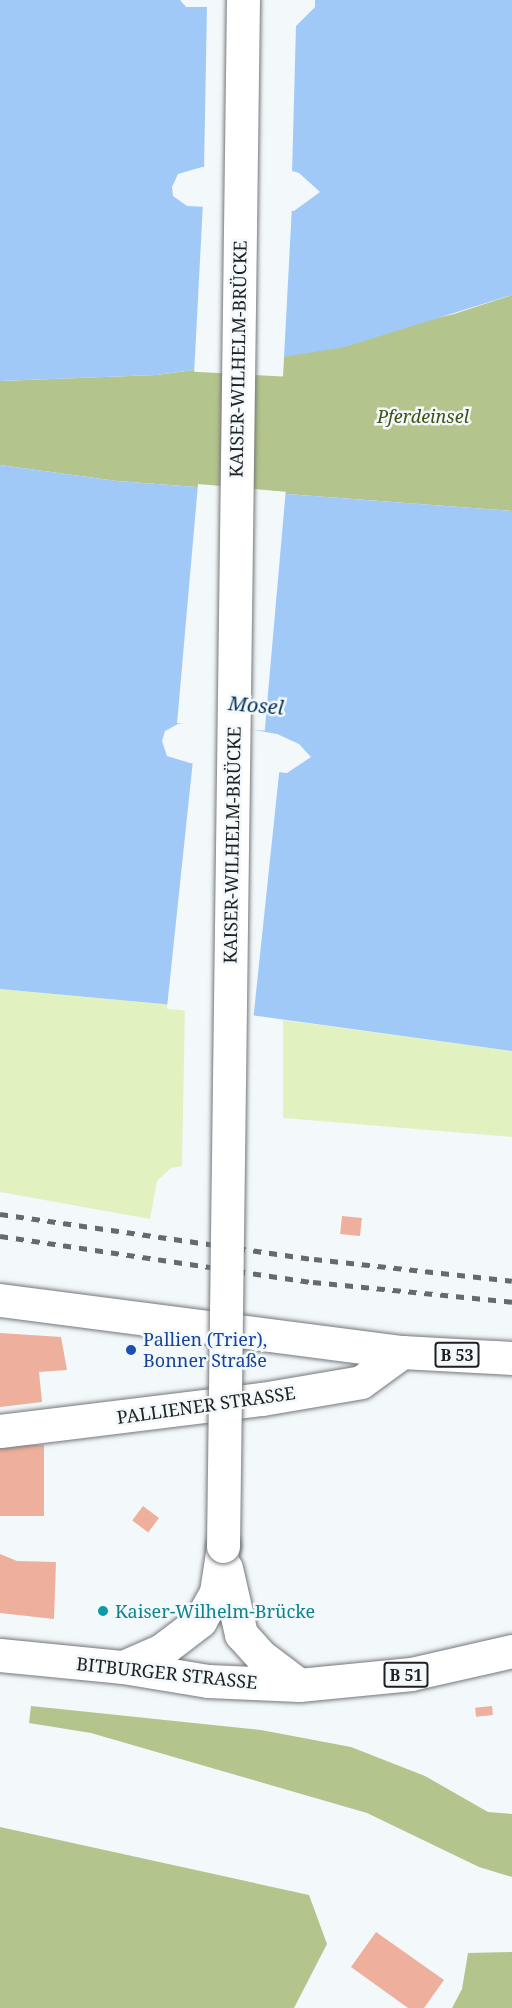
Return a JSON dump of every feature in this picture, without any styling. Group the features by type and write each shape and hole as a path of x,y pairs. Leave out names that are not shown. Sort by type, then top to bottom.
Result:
{"main road":[{"name":"KAISER-WILHELM-BRÜCKE","path":"123,1667 162,1650 200,1621 216,1592 223,1546 243,0"},
{"name":"B 53","path":"0,1300 402,1352 512,1358"},
{"name":"PALLIENER STRASSE","path":"0,1431 262,1399 362,1382 402,1352"},
{"name":"KAISER-WILHELM-BRÜCKE","path":"223,1546 231,1602 241,1634 261,1657 299,1685"},
{"name":"BITBURGER STRASSE","path":"0,1654 123,1667 208,1681 299,1685 411,1674 512,1651"}],"green space":[{"name":"Pferdeinsel","path":"512,295 512,511 117,481 0,465 0,381 156,375 240,364 454,314"},
{"path":"0,989 185,1006 182,1166 171,1168 157,1181 150,1219 0,1192"},
{"path":"283,1020 512,1051 512,1137 283,1118"},
{"path":"31,1706 261,1730 351,1747 425,1776 488,1812 512,1814 512,1877 479,1867 367,1813 91,1733 29,1723"},
{"path":"0,1827 309,1895 327,1944 294,2008 0,2008"},
{"path":"512,1952 512,2008 452,2008 462,1989 468,1953"}],"water":[{"path":"0,0 180,0 186,7 293,7 300,0 512,0 512,295 345,347 156,375 0,381","holes":["202,167 289,170 299,173 320,192 294,211 187,206 173,196 172,187 178,174"]},
{"name":"Mosel","path":"0,465 117,481 512,511 512,1051 185,1006 0,989","holes":["198,720 277,734 299,744 311,757 287,773 190,763 167,756 162,741 165,731 178,724"]}],"pier":[{"path":"296,0 315,0 315,7 296,26 292,174 204,170 207,4 292,4"},
{"path":"203,203 292,208 283,376 194,372"},
{"path":"198,484 286,492 265,731 177,723"},
{"path":"193,760 280,769 253,1018 167,1009"}],"building":[{"path":"342,1216 362,1218 360,1236 340,1234"},
{"path":"0,1333 61,1337 67,1370 39,1372 42,1402 0,1407"},
{"path":"0,1445 44,1445 44,1516 0,1516"},
{"path":"143,1506 159,1518 148,1532 132,1520"},
{"path":"0,1554 17,1561 56,1562 54,1619 0,1613"},
{"path":"492,1706 493,1715 476,1717 475,1708"},
{"path":"376,1932 444,1980 424,2008 408,2008 351,1967"}],"railway":[{"path":"0,1214 314,1259 512,1281"},
{"path":"0,1236 313,1282 512,1302"}],"place":[{"name":"Pallien (Trier), Bonner Straße","path":"131,1350"},
{"name":"Kaiser-Wilhelm-Brücke","path":"103,1611"}]}
